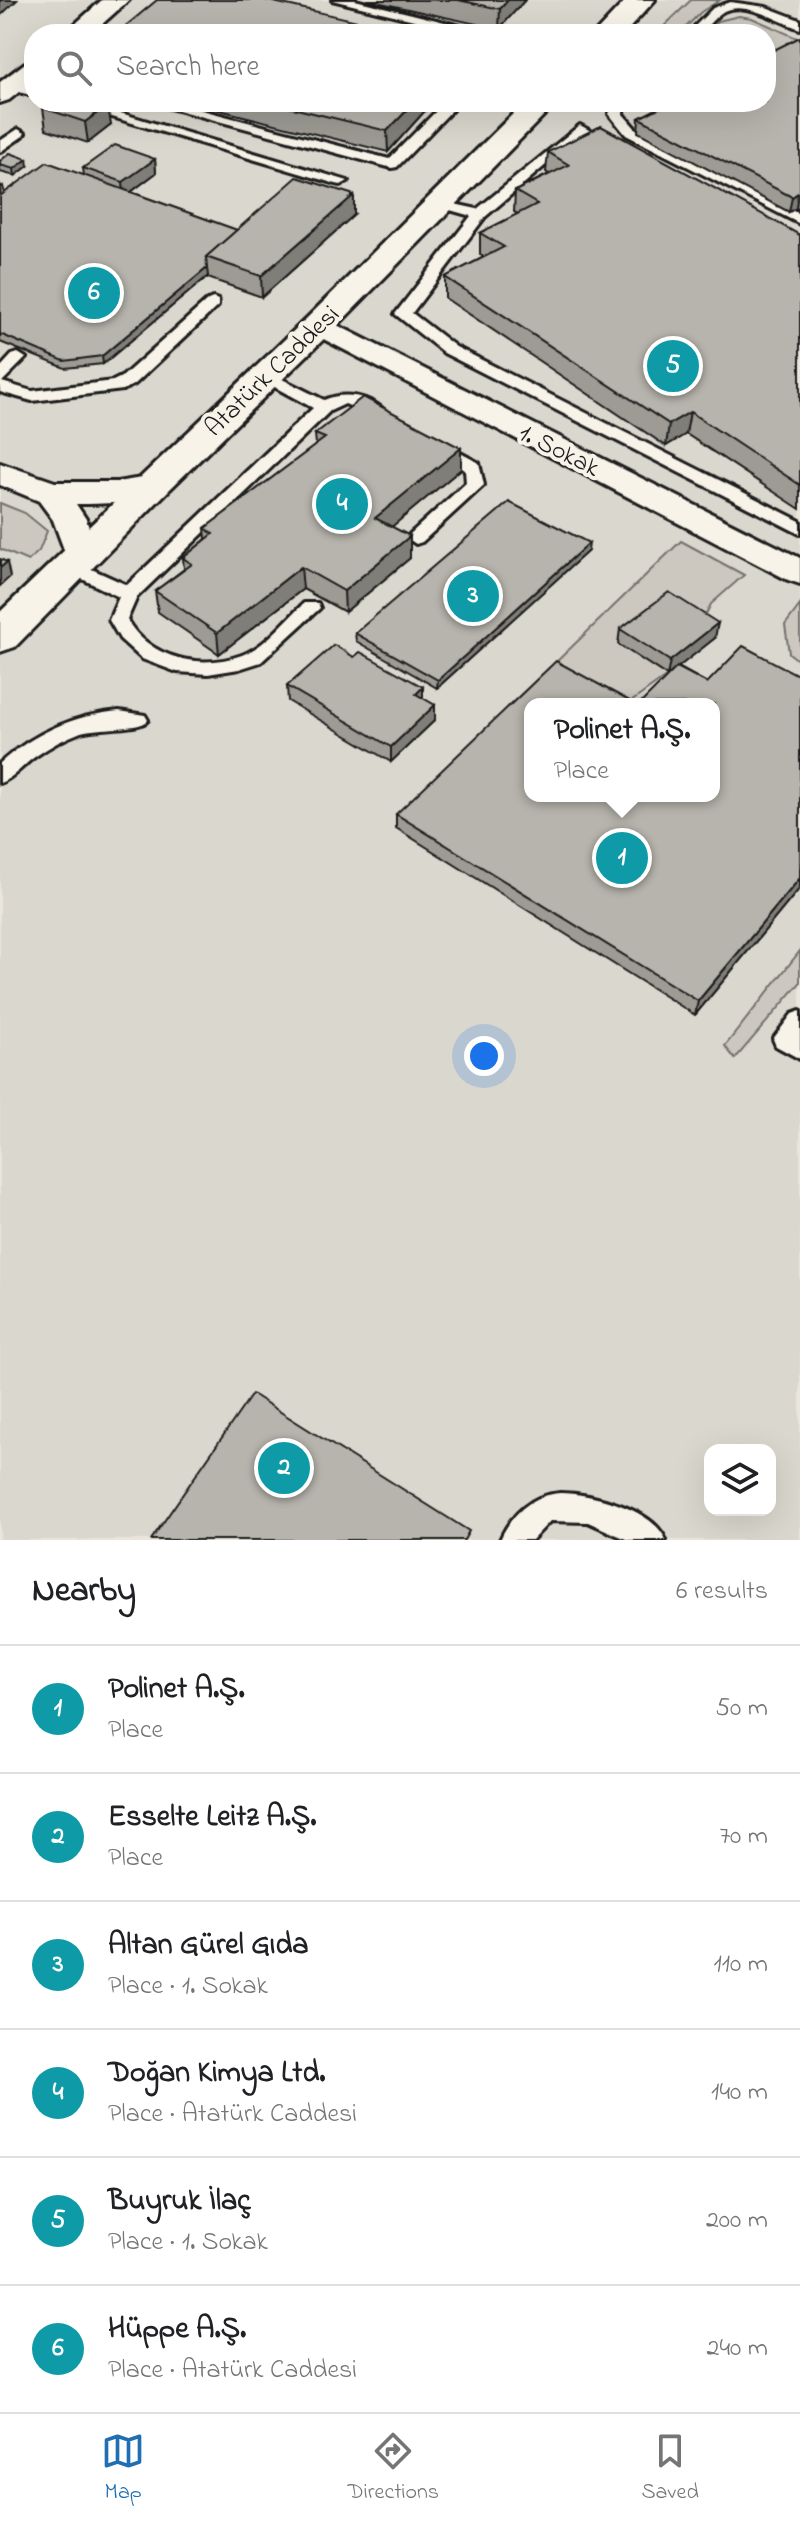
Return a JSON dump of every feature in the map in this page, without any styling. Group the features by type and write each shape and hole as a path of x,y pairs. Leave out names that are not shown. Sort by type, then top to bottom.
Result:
{"street":[{"path":"88,24 117,0"},
{"path":"618,24 641,0"},
{"name":"Atatürk Caddesi","path":"0,637 532,112"},
{"name":"1. Sokak","path":"319,325 800,572"},
{"path":"0,473 51,493 117,493 148,488"},
{"path":"51,493 73,527 76,560"}],"lane":[{"path":"338,0 444,24"},
{"path":"703,24 719,8 731,4 761,8 800,25"},
{"path":"103,112 341,181"},
{"path":"193,112 392,164 443,112"},
{"path":"617,112 631,132 800,220"},
{"path":"621,151 580,129 480,214 403,314 450,350 800,528"},
{"path":"0,148 18,133"},
{"path":"441,203 480,214"},
{"path":"0,387 32,396 117,386 129,380 213,303"},
{"path":"0,378 18,358"},
{"path":"266,376 324,407"},
{"path":"311,608 252,659 205,668 158,660 126,638 118,620 129,594 336,398 349,397 400,425"},
{"path":"416,538 475,485 473,467 425,439"},
{"path":"76,560 129,594"},
{"path":"2,770 33,748 78,724 105,718 138,720"},
{"path":"800,1021 784,1039 800,1049"},
{"path":"514,1540 543,1508 574,1504 618,1517 652,1540"}],"shaded area":[{"path":"0,0 800,0 800,1540 0,1540"},
{"path":"691,0 720,0 689,24 666,24"},
{"path":"739,16 766,24 714,24"},
{"path":"776,29 797,38 776,50"},
{"path":"0,503 25,513 47,531 39,551 28,561 0,549"},
{"path":"681,541 744,575 711,604 706,614 711,623 619,644 667,676 636,698 616,698 552,666"},
{"path":"800,605 800,662 789,653 785,625"},
{"path":"800,951 800,983 735,1059 725,1046"}],"building":[{"path":"157,0 265,0 370,24 128,24"},
{"path":"458,0 508,0 500,9"},
{"path":"800,37 800,194 792,197 639,118 651,112 776,112 776,49"},
{"path":"55,112 99,112 85,122"},
{"path":"309,112 405,112 387,131"},
{"path":"601,126 800,235 800,485 690,412 669,424 445,277 504,247 480,233 537,204 515,191 569,165 548,152"},
{"path":"115,145 155,159 123,182 83,168"},
{"path":"10,153 27,159 14,169 0,165 0,161"},
{"path":"47,162 237,230 206,257 207,268 102,356 64,361 0,334 0,196"},
{"path":"297,177 354,195 261,276 206,257"},
{"path":"363,397 461,448 375,518 410,536 344,591 301,567 217,633 155,591 192,564 183,558 213,534 205,528 325,438 315,434"},
{"path":"509,502 589,543 438,680 355,633"},
{"path":"669,592 718,623 670,661 620,629"},
{"path":"334,645 354,657 360,652 423,687 416,694 435,705 391,747 287,686"},
{"path":"743,646 800,676 800,878 698,1001 396,814 556,661 624,698 524,698 524,802 720,802 720,698 646,698 677,667 707,683"},
{"path":"252,1394 469,1531 464,1540 151,1540"}],"place":[{"name":"Hüppe A.Ş.","path":"94,293"},
{"name":"Buyruk İlaç","path":"673,366"},
{"name":"Doğan Kimya Ltd.","path":"342,504"},
{"name":"Altan Gürel Gıda","path":"473,596"},
{"name":"Polinet A.Ş.","path":"622,858"},
{"name":"Esselte Leitz A.Ş.","path":"284,1468"}]}
